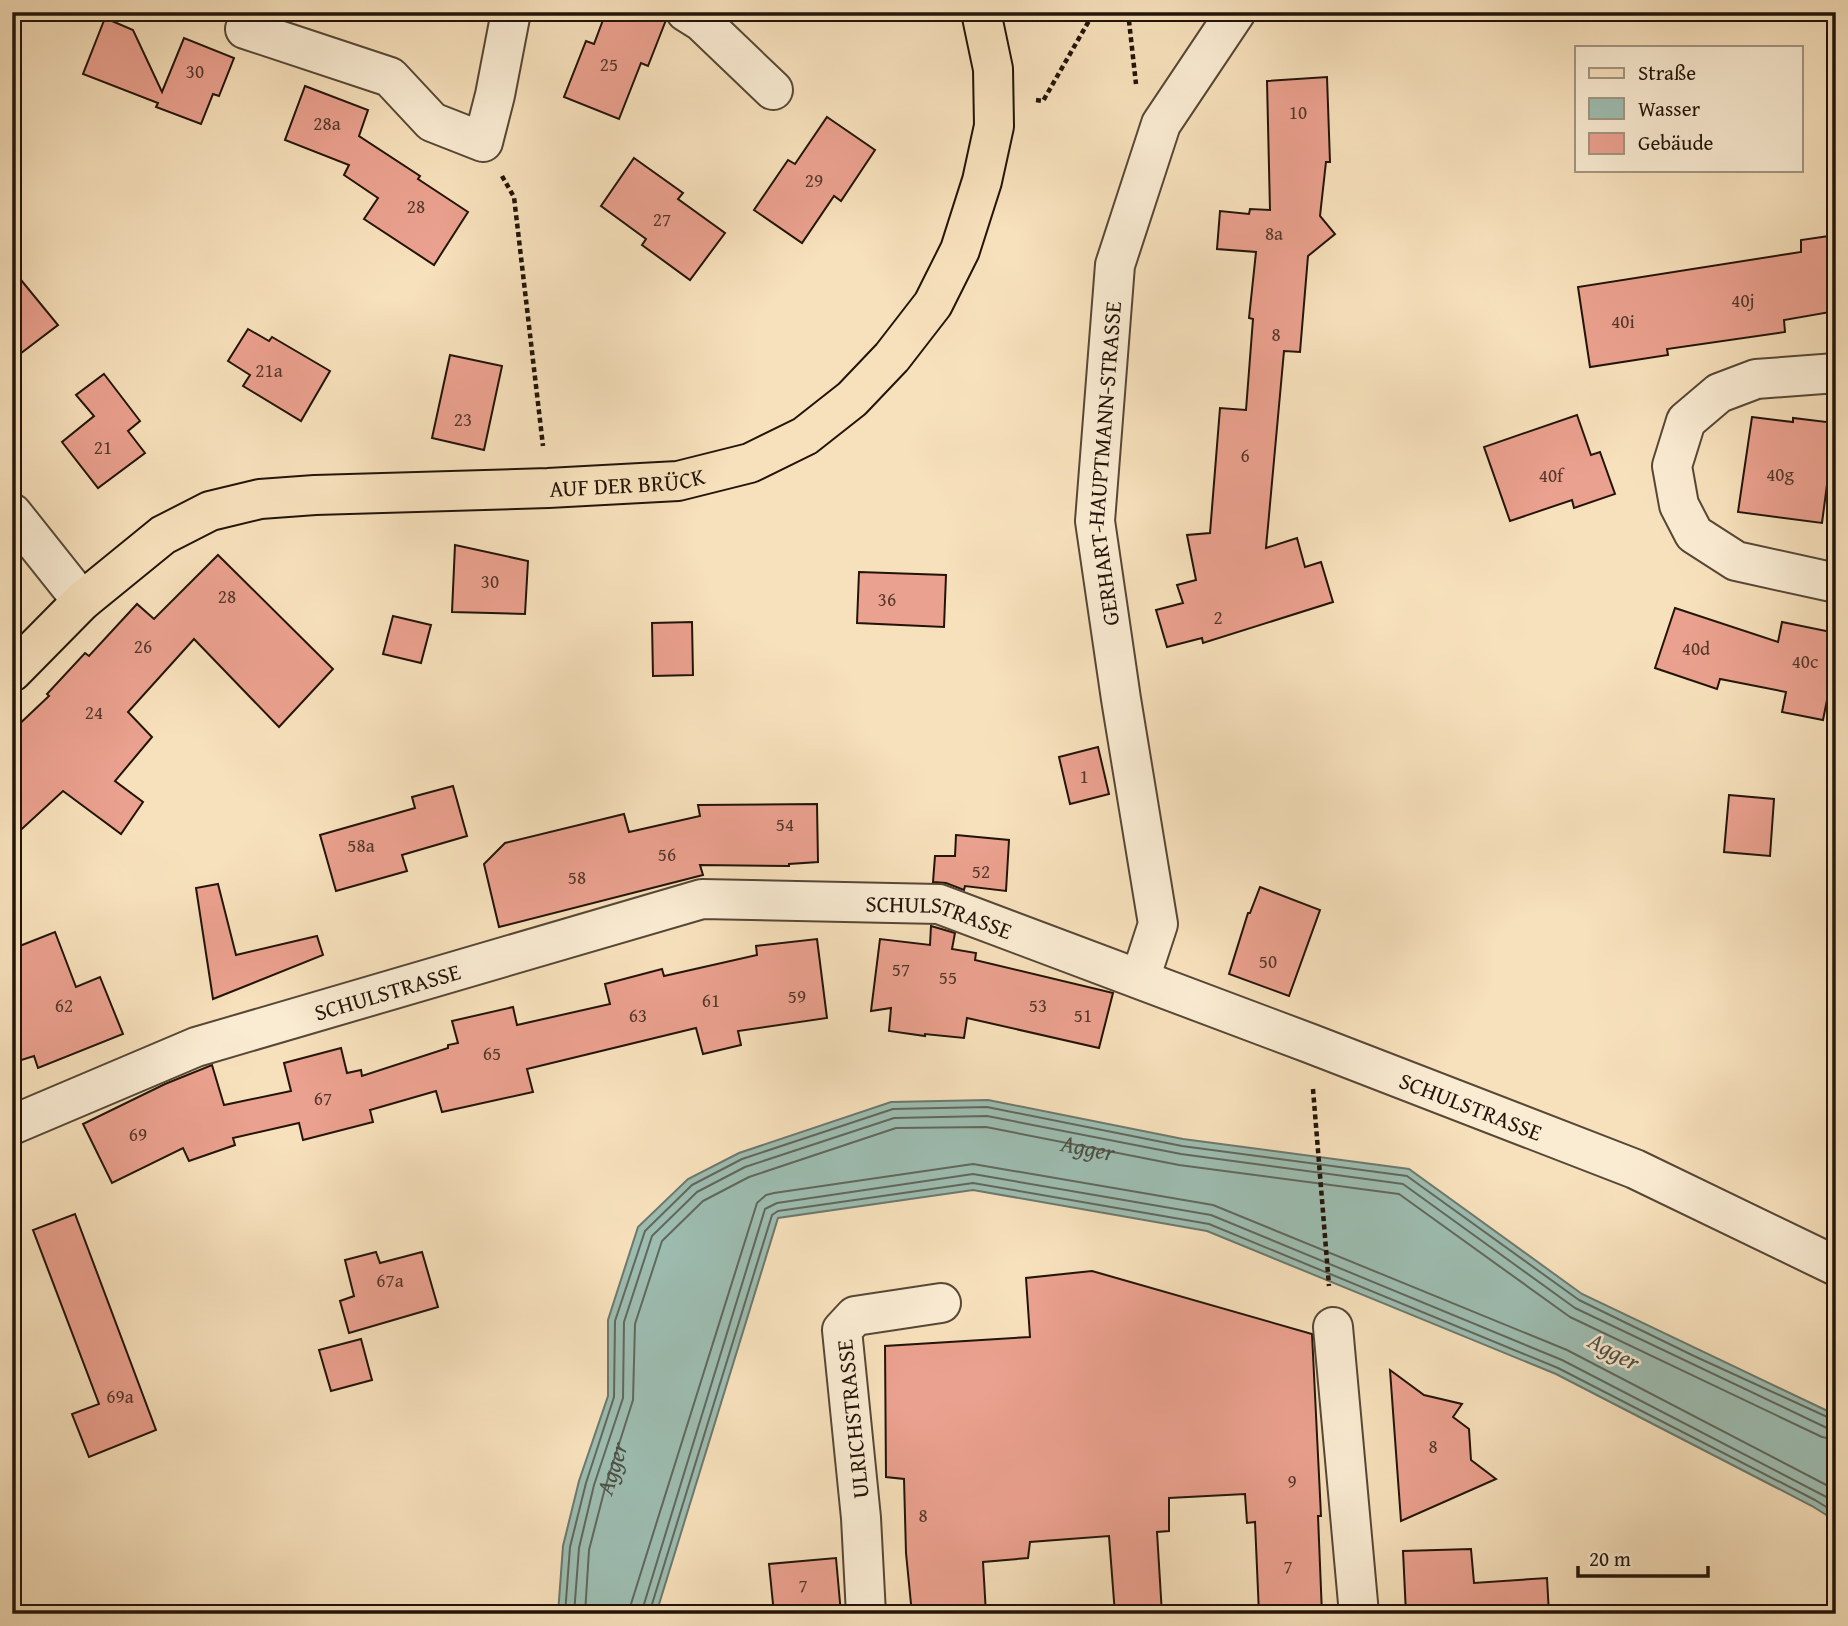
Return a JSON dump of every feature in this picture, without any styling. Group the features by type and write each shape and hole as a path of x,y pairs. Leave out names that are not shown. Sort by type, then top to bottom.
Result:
{"main road":[{"name":"AUF DER BRÜCK","path":"12,672 82,601 163,535 210,511 260,499 315,495 678,481 750,463 805,436 852,399 892,357 933,304 960,250 985,167 994,126 993,69 981,12"}],"street":[{"path":"245,29 390,77 432,122 483,142 511,12"},
{"path":"686,12 702,22 773,90"},
{"name":"GERHART-HAUPTMANN-STRASSE","path":"1140,979 1158,924 1095,521 1115,265 1161,124 1236,12"},
{"path":"1836,373 1756,379 1719,393 1686,421 1672,466 1679,505 1694,534 1736,561 1836,583"},
{"path":"12,513 82,601"},
{"name":"SCHULSTRASSE","path":"12,1125 196,1047 702,899 939,904 1635,1169 1836,1266"},
{"name":"ULRICHSTRASSE","path":"866,1614 862,1518 842,1330 855,1317 941,1303"},
{"path":"1331,1311 1359,1614"}],"path":[{"path":"993,97 1043,101 1094,12"},
{"path":"1128,12 1139,118 1161,124"},
{"path":"483,142 514,197 548,488"},
{"path":"1313,1084 1331,1311"}],"water":[{"name":"Agger","path":"988,1100 1183,1139 1409,1169 1582,1294 1836,1415 1836,1521 1812,1506 1556,1374 1207,1231 973,1190 778,1218 656,1614 558,1614 563,1546 579,1481 608,1396 608,1320 638,1227 688,1179 739,1153 891,1102"}],"building":[{"path":"606,12 664,12 666,20 648,66 641,63 619,119 564,97 586,41 594,44"},
{"path":"105,18 133,30 162,92 184,38 234,58 219,96 213,94 201,124 156,107 158,103 83,74"},
{"path":"1327,77 1330,162 1326,162 1320,216 1335,234 1308,256 1300,352 1284,351 1266,548 1297,538 1305,567 1321,562 1333,602 1203,643 1202,638 1167,647 1156,610 1183,603 1177,585 1196,580 1187,535 1210,533 1220,408 1246,410 1253,319 1249,318 1256,252 1217,249 1220,211 1249,214 1250,209 1270,210 1267,81"},
{"path":"305,86 368,110 359,136 468,212 434,265 364,219 378,198 344,175 349,165 285,140"},
{"path":"827,117 875,150 841,201 834,196 802,243 754,210 788,160 795,164"},
{"path":"634,158 683,193 678,199 725,233 690,280 642,245 646,239 601,206"},
{"path":"1836,235 1836,311 1784,320 1785,332 1667,349 1668,355 1590,367 1578,287 1801,252 1801,240"},
{"path":"12,269 58,325 12,360"},
{"path":"248,329 269,341 272,337 330,371 301,421 243,386 250,375 228,361"},
{"path":"450,355 502,366 484,450 432,438"},
{"path":"104,374 140,421 128,431 145,453 98,488 62,442 94,416 76,395"},
{"path":"1577,415 1591,455 1600,452 1615,494 1574,508 1572,500 1510,521 1484,447"},
{"path":"1752,417 1835,423 1822,523 1738,512"},
{"path":"455,545 528,561 525,614 452,612"},
{"path":"218,555 333,669 279,727 194,639 128,712 152,737 115,781 143,802 121,834 63,791 12,838 12,731 49,696 47,694 85,653 89,656 137,604 154,619"},
{"path":"859,572 946,575 944,627 857,623"},
{"path":"1675,608 1778,642 1782,622 1836,633 1836,702 1827,700 1823,720 1782,712 1786,692 1720,679 1717,689 1655,668"},
{"path":"393,616 431,625 421,663 383,654"},
{"path":"692,622 693,675 653,676 652,623"},
{"path":"1098,747 1109,794 1070,804 1059,757"},
{"path":"453,786 467,836 402,855 407,871 336,891 320,835 415,808 412,797"},
{"path":"1729,795 1774,799 1770,856 1724,852"},
{"path":"817,804 818,862 789,866 700,865 703,875 499,927 484,864 505,843 624,814 629,832 700,816 698,805"},
{"path":"956,835 1009,840 1006,891 965,886 964,890 946,883 933,882 935,856 955,856"},
{"path":"218,884 236,955 317,936 323,955 213,999 196,888"},
{"path":"1260,887 1320,910 1289,996 1229,974 1248,913"},
{"path":"931,926 955,933 952,949 976,953 975,960 1113,993 1099,1048 967,1018 964,1038 889,1031 891,1008 871,1011 880,939 930,945"},
{"path":"55,932 76,987 100,977 123,1034 38,1068 34,1056 12,1063 12,1017 19,1012 12,993 12,949"},
{"path":"817,939 827,1018 738,1031 741,1045 703,1054 696,1028 527,1069 533,1092 442,1112 436,1091 370,1110 373,1122 303,1140 299,1123 233,1138 235,1145 189,1161 183,1148 112,1183 83,1124 165,1084 212,1065 224,1105 291,1091 284,1063 341,1048 347,1073 361,1070 362,1076 458,1043 452,1021 513,1007 517,1025 610,1004 605,984 662,969 664,976 757,955 756,946"},
{"path":"75,1214 156,1430 89,1457 72,1414 99,1404 33,1230"},
{"path":"376,1252 380,1263 422,1252 438,1307 349,1333 340,1301 354,1296 345,1260"},
{"path":"1092,1271 1312,1334 1321,1516 1318,1516 1322,1614 1259,1614 1255,1522 1247,1523 1245,1494 1169,1498 1169,1531 1157,1532 1162,1614 1115,1614 1109,1536 1030,1542 1028,1558 983,1562 986,1614 912,1614 906,1553 904,1479 886,1477 885,1346 1030,1337 1026,1278"},
{"path":"361,1339 372,1380 331,1391 319,1350"},
{"path":"1390,1370 1424,1395 1462,1404 1453,1417 1469,1429 1471,1460 1496,1479 1401,1521"},
{"path":"1471,1549 1474,1583 1547,1578 1549,1614 1406,1614 1403,1551"},
{"path":"836,1558 841,1614 774,1614 769,1564"}]}
